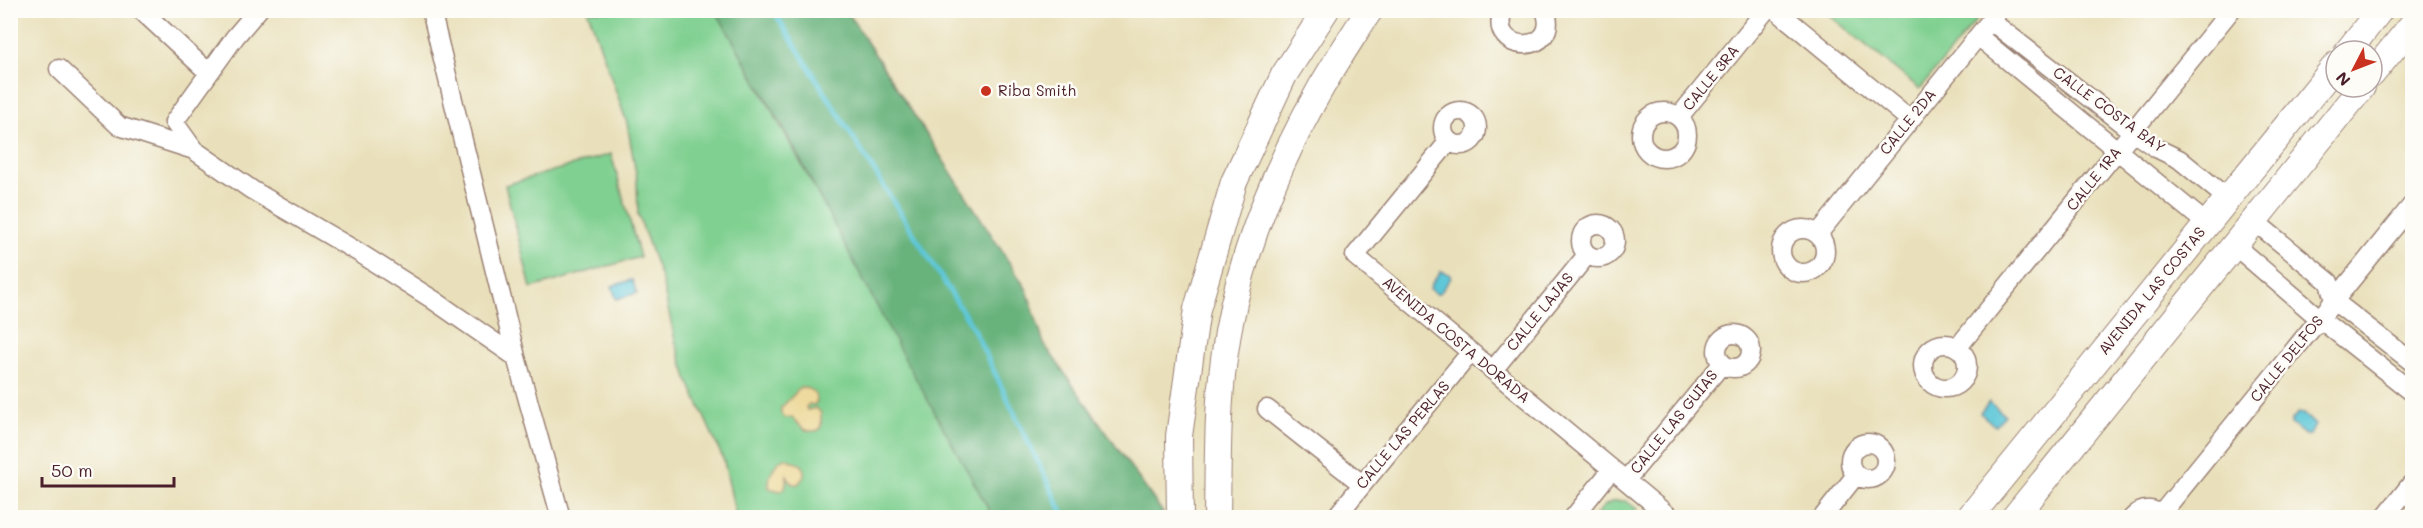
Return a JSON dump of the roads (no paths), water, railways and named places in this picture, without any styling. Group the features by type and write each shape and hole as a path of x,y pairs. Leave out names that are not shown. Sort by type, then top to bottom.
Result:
{"street":[{"path":"141,10 209,73"},
{"path":"194,150 174,122 258,10"},
{"path":"431,10 516,357 561,518"},
{"path":"1180,518 1179,436 1197,309 1234,182 1284,75 1326,10"},
{"path":"1217,518 1218,437 1224,358 1235,300 1251,241 1290,145 1312,102 1370,10"},
{"path":"1503,10 1500,20 1504,35 1517,44 1526,45 1540,39 1545,32 1548,25 1545,10"},
{"name":"CALLE 3RA","path":"1679,117 1766,10"},
{"path":"1776,10 1910,120"},
{"name":"CALLE 1RA","path":"1958,347 2231,10"},
{"path":"2357,39 2380,10"},
{"name":"CALLE 2DA","path":"1818,234 1995,16"},
{"name":"CALLE COSTA BAY","path":"1995,16 2133,132 2156,148 2179,159 2228,199"},
{"path":"2384,59 2412,25"},
{"name":"CALLE COSTA BAY","path":"1978,36 2207,224"},
{"path":"59,69 119,126 194,150 252,190 423,293 516,357"},
{"name":"AVENIDA LAS COSTAS","path":"1974,516 2324,80"},
{"path":"2014,518 2352,99"},
{"name":"AVENIDA COSTA DORADA","path":"1449,141 1355,256 1671,518"},
{"path":"2228,199 2329,282 2334,301 2412,362"},
{"name":"CALLE DELFOS","path":"2132,518 2140,510 2147,509 2163,516 2412,205"},
{"path":"2207,224 2320,319 2412,392"},
{"name":"CALLE LAJAS","path":"1493,370 1587,255"},
{"name":"CALLE LAS PERLAS","path":"1335,518 1471,352"},
{"name":"CALLE LAS GUIAS","path":"1573,518 1619,475 1722,364"},
{"path":"1267,409 1362,484"},
{"path":"1179,436 1218,437"},
{"path":"1822,518 1857,475"},
{"path":"2385,518 2411,489"}],"water":[{"path":"1441,271 1449,274 1451,278 1437,294 1430,289"},
{"path":"632,280 637,293 616,299 612,286"},
{"path":"1989,402 2005,415 1995,426 1980,413"},
{"path":"2298,413 2303,414 2315,425 2310,435 2305,435 2291,424 2291,420"}],"waterway":[{"path":"773,10 973,328 1065,518"}],"place":[{"name":"Riba Smith","path":"986,91"}]}
